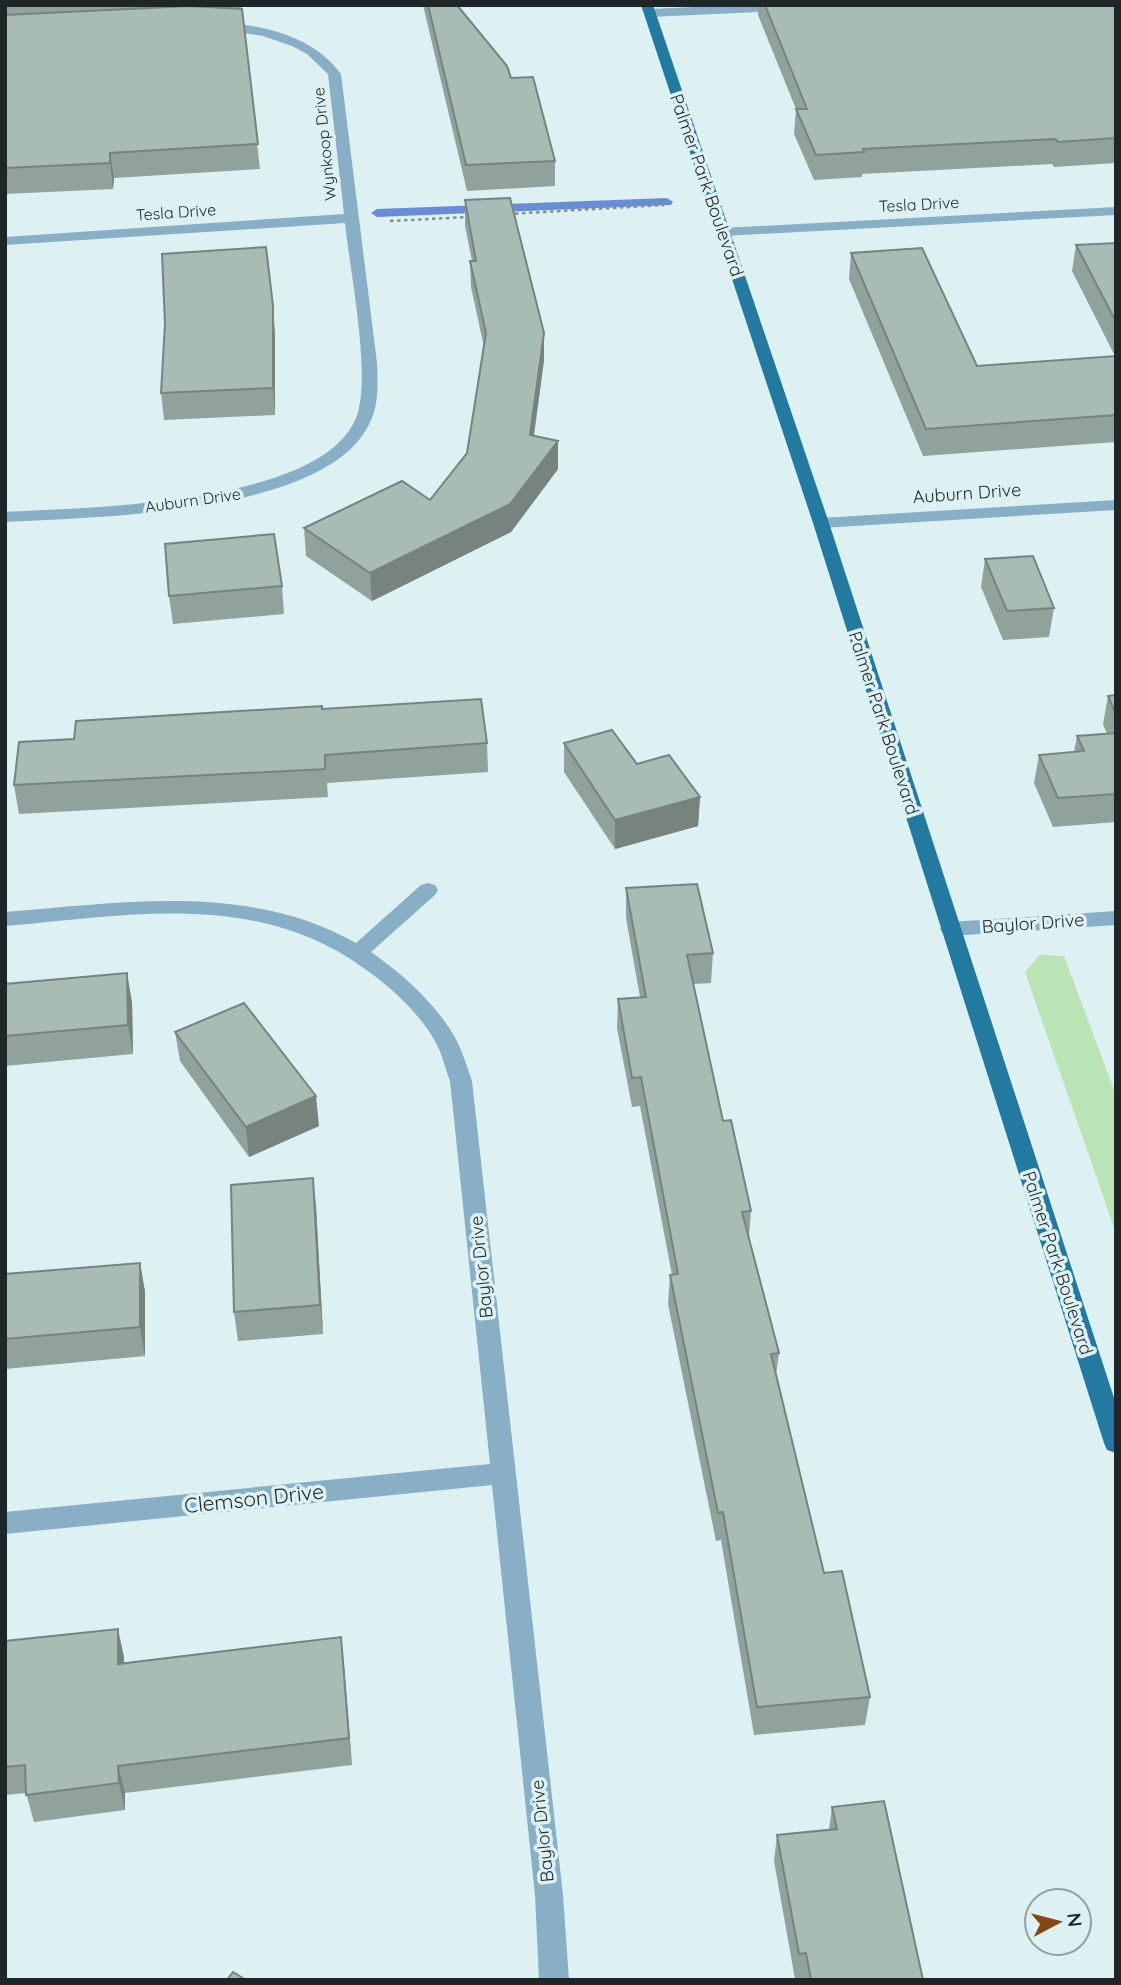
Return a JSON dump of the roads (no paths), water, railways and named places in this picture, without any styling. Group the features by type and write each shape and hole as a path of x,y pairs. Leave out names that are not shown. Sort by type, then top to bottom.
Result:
{"main road":[{"name":"Palmer Park Boulevard","path":"649,9 821,523 1116,1443"}],"street":[{"path":"649,9 824,5"},
{"name":"Wynkoop Drive","path":"203,23 248,29 288,40 327,63 334,74 337,89 350,221"},
{"name":"Tesla Drive","path":"723,232 1116,211"},
{"name":"Tesla Drive","path":"5,241 350,221"},
{"name":"Auburn Drive","path":"5,517 193,503 242,495 276,484 336,453 358,431 368,409 370,386 350,221"},
{"name":"Auburn Drive","path":"821,523 1116,505"},
{"path":"357,953 428,890"},
{"name":"Baylor Drive","path":"5,919 136,909 245,911 287,920 357,953 417,1000 444,1039 461,1081 549,1895 554,1980"},
{"name":"Baylor Drive","path":"950,929 1116,918"},
{"name":"Clemson Drive","path":"5,1523 503,1473"}],"waterway":[{"path":"377,213 667,202"}]}
